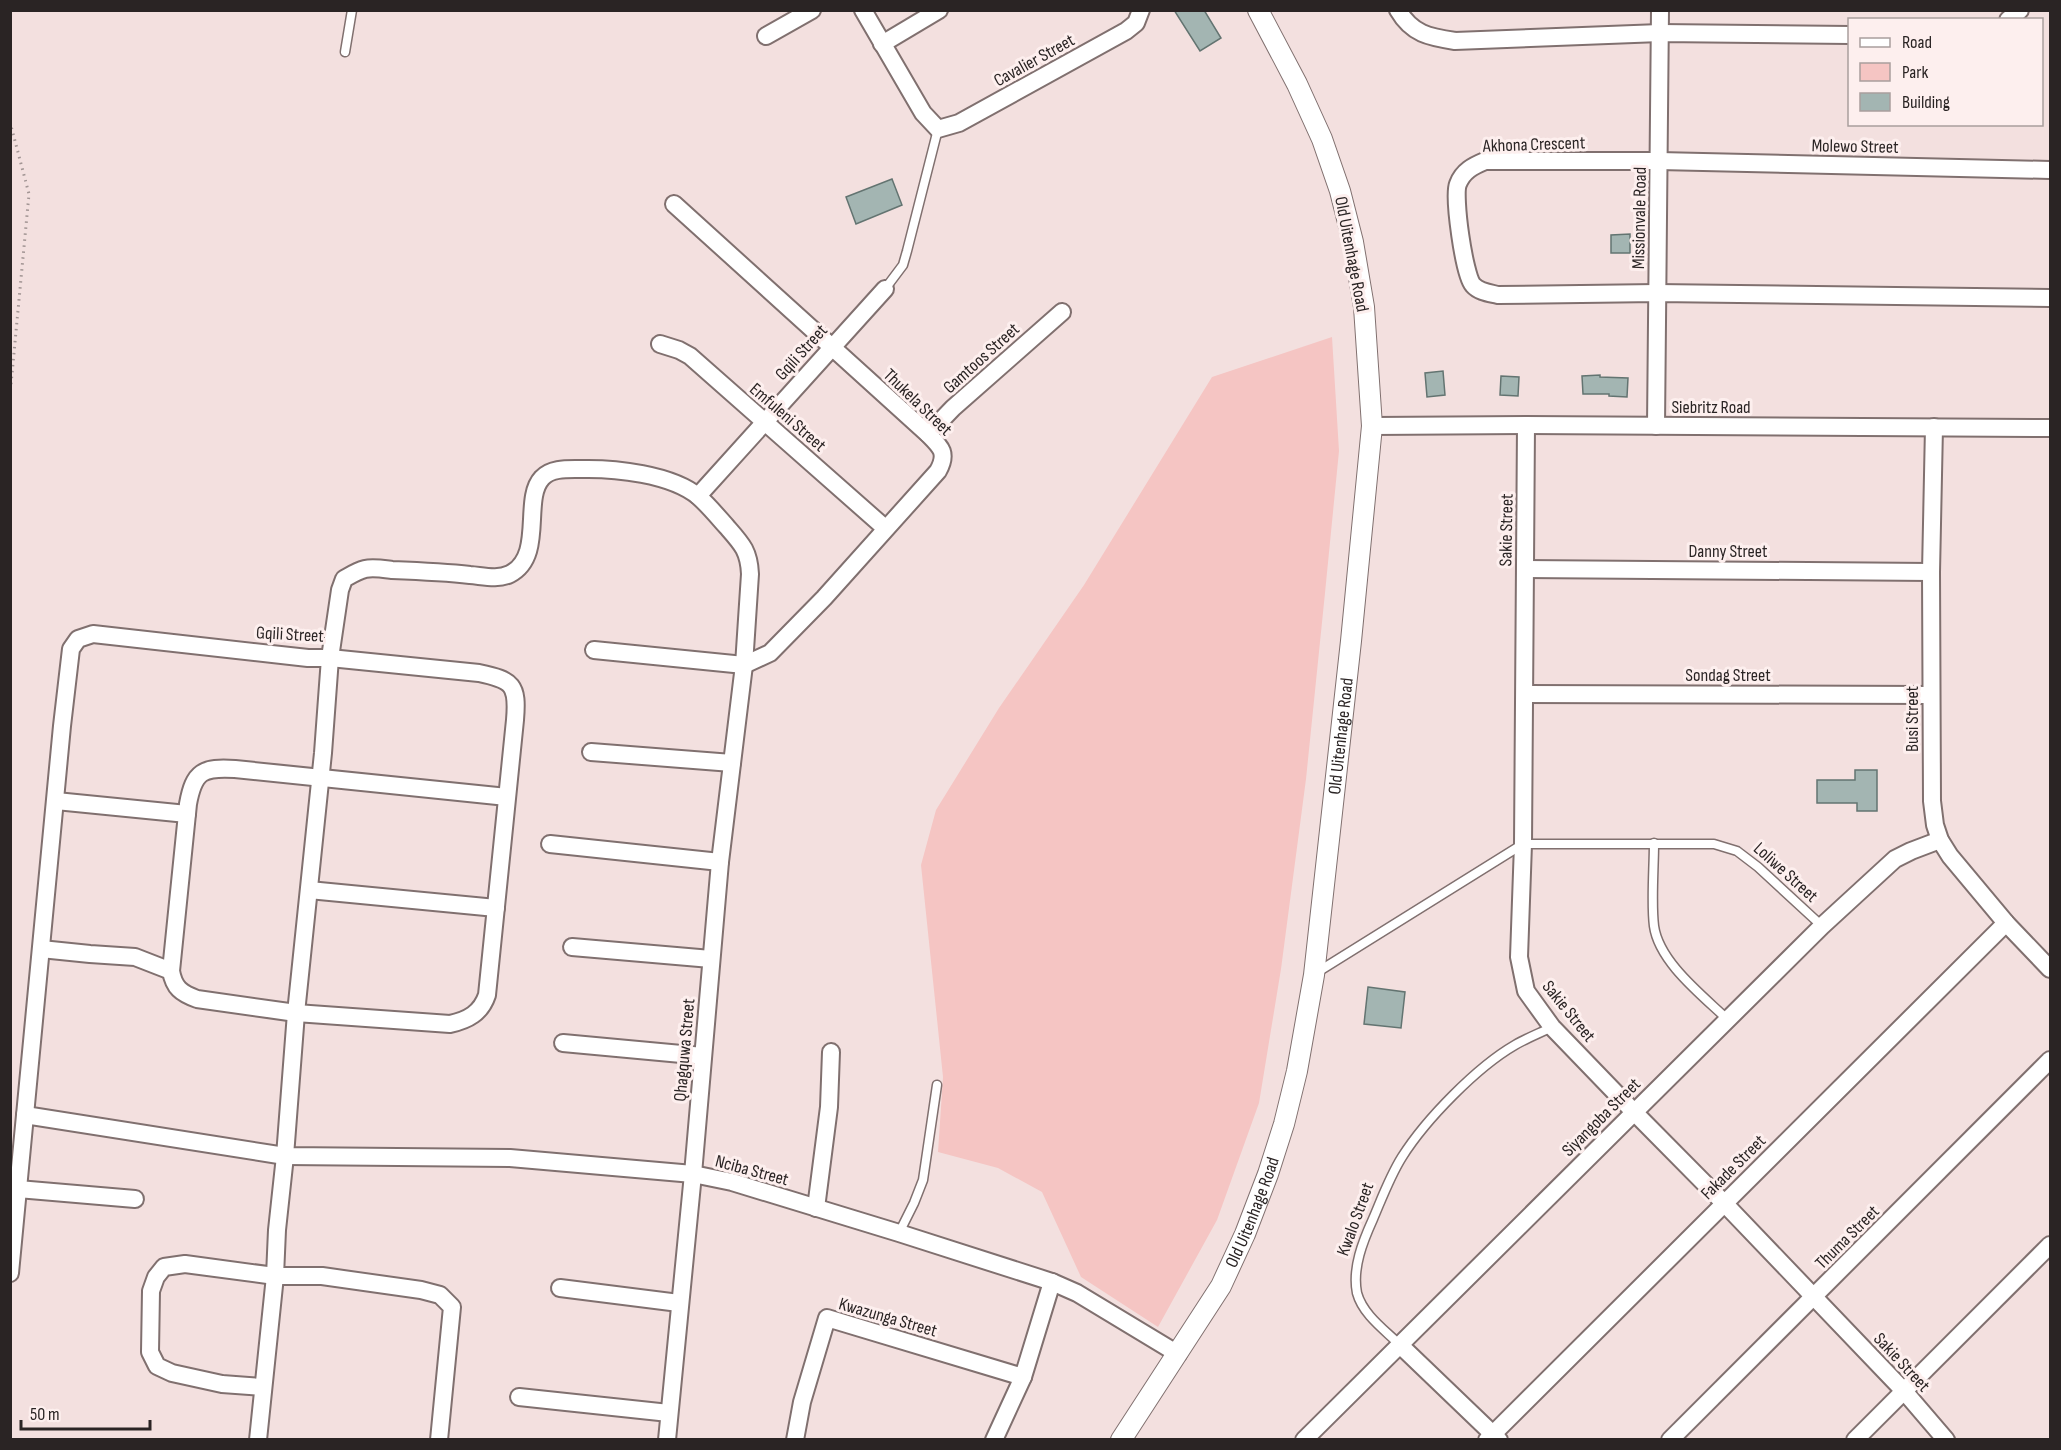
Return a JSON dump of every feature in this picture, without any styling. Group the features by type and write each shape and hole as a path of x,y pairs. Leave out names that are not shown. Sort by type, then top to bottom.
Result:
{"street":[{"path":"766,36 812,10"},
{"path":"863,10 923,113 938,129"},
{"path":"882,44 939,10"},
{"name":"Old Uitenhage Road","path":"1121,1440 1221,1286 1245,1234 1284,1124 1297,1071 1314,975 1372,426 1364,308 1353,242 1340,191 1322,139 1297,84 1258,10"},
{"path":"1398,10 1414,30 1431,37 1455,41 1660,33 1848,35"},
{"name":"Missionvale Road","path":"1656,426 1660,10"},
{"name":"Cavalier Street","path":"938,129 959,123 1126,32 1136,23 1141,12"},
{"name":"Akhona Crescent","path":"1659,161 1485,161 1471,167 1461,176 1456,188 1456,202 1467,274 1473,285 1483,291 1498,295 1657,293 2050,298"},
{"name":"Molewo Street","path":"1659,161 2050,170"},
{"name":"Thukela Street","path":"674,204 928,434 944,454 938,471 783,641 770,653 744,664"},
{"name":"Gqili Street","path":"698,496 885,289"},
{"name":"Gamtoos Street","path":"928,434 1062,312"},
{"name":"Emfuleni Street","path":"660,344 690,356 885,528"},
{"name":"Sakie Street","path":"1527,425 1523,844 1519,957 1526,991 1552,1027 1905,1391 1946,1440"},
{"name":"Siebritz Road","path":"1372,426 2050,428"},
{"name":"Busi Street","path":"1934,427 1930,572 1932,801 1935,825 1940,840 1962,873 2050,969"},
{"name":"Gqili Street","path":"10,1273 70,649 78,639 93,634 308,658 330,658 340,590 344,579 367,568 430,571 496,578 510,574 520,566 529,552 536,488 542,477 557,470 588,468 621,471 684,487 698,496 745,547 750,559 750,574 744,664"},
{"name":"Danny Street","path":"1525,569 1930,572"},
{"path":"594,650 744,664"},
{"path":"258,1440 275,1276 296,1013 321,776 330,658 479,673 498,677 511,685 517,697 496,908 487,995 484,1005 476,1014 464,1021 450,1024 296,1013 197,999 182,993 173,984 171,971 191,786 205,770 225,768 321,776 507,797"},
{"name":"Qhagquwa Street","path":"667,1440 720,862 744,664"},
{"name":"Sondag Street","path":"1525,694 1931,695"},
{"path":"591,752 732,763"},
{"path":"56,801 187,814"},
{"name":"Siyangoba Street","path":"1304,1440 1822,926 1895,859 1940,840"},
{"path":"550,843 720,862"},
{"path":"309,890 496,908"},
{"name":"Fakade Street","path":"1493,1438 1724,1203 2006,923"},
{"path":"572,947 711,959"},
{"path":"41,949 135,957 171,971"},
{"path":"563,1043 703,1056"},
{"path":"816,1208 829,1107 831,1052"},
{"name":"Thuma Street","path":"1670,1440 2050,1060"},
{"name":"Nciba Street","path":"25,1115 285,1156 510,1158 693,1174 732,1182 1052,1282 1077,1293 1178,1354"},
{"path":"18,1189 135,1198"},
{"path":"1855,1440 2050,1245"},
{"path":"262,1387 222,1384 172,1373 157,1366 150,1352 151,1291 156,1276 164,1268 185,1264 275,1276 322,1276 421,1290 440,1295 452,1307 439,1440"},
{"path":"994,1440 1023,1377 1052,1282"},
{"path":"560,1288 679,1303"},
{"name":"Kwazunga Street","path":"795,1440 802,1402 827,1318 1023,1377"},
{"name":"Kwalo Street","path":"1401,1346 1493,1438"},
{"path":"519,1397 669,1413"}],"lane":[{"path":"345,52 352,10"},
{"path":"885,289 903,265 938,129"},
{"path":"1654,843 1654,927 1661,947 1675,968 1727,1019"},
{"path":"1314,975 1523,844"},
{"name":"Loliwe Street","path":"1523,844 1714,844 1737,851 1758,867 1822,926"},
{"name":"Kwalo Street","path":"1401,1346 1367,1314 1358,1296 1355,1276 1365,1237 1384,1192 1402,1157 1432,1116 1483,1069 1514,1045 1552,1027"},
{"path":"899,1233 923,1180 937,1085"}],"path":[{"path":"10,122 29,194 10,395"}],"green space":[{"path":"1332,337 1339,451 1306,779 1281,969 1259,1103 1217,1220 1158,1327 1081,1277 1042,1192 998,1168 938,1152 943,1077 921,865 936,810 999,708 1084,585 1212,377"}],"building":[{"path":"1174,10 1204,10 1221,38 1200,51"},
{"path":"892,179 902,205 856,224 846,197"},
{"path":"1630,234 1630,253 1611,253 1611,235"},
{"path":"1443,371 1445,395 1427,397 1425,373"},
{"path":"1600,375 1600,377 1628,378 1627,397 1583,394 1582,376"},
{"path":"1501,376 1519,377 1518,396 1500,395"},
{"path":"1855,770 1877,770 1877,811 1857,811 1857,803 1817,803 1817,780 1855,780"},
{"path":"1368,987 1405,992 1401,1028 1364,1024"}]}
